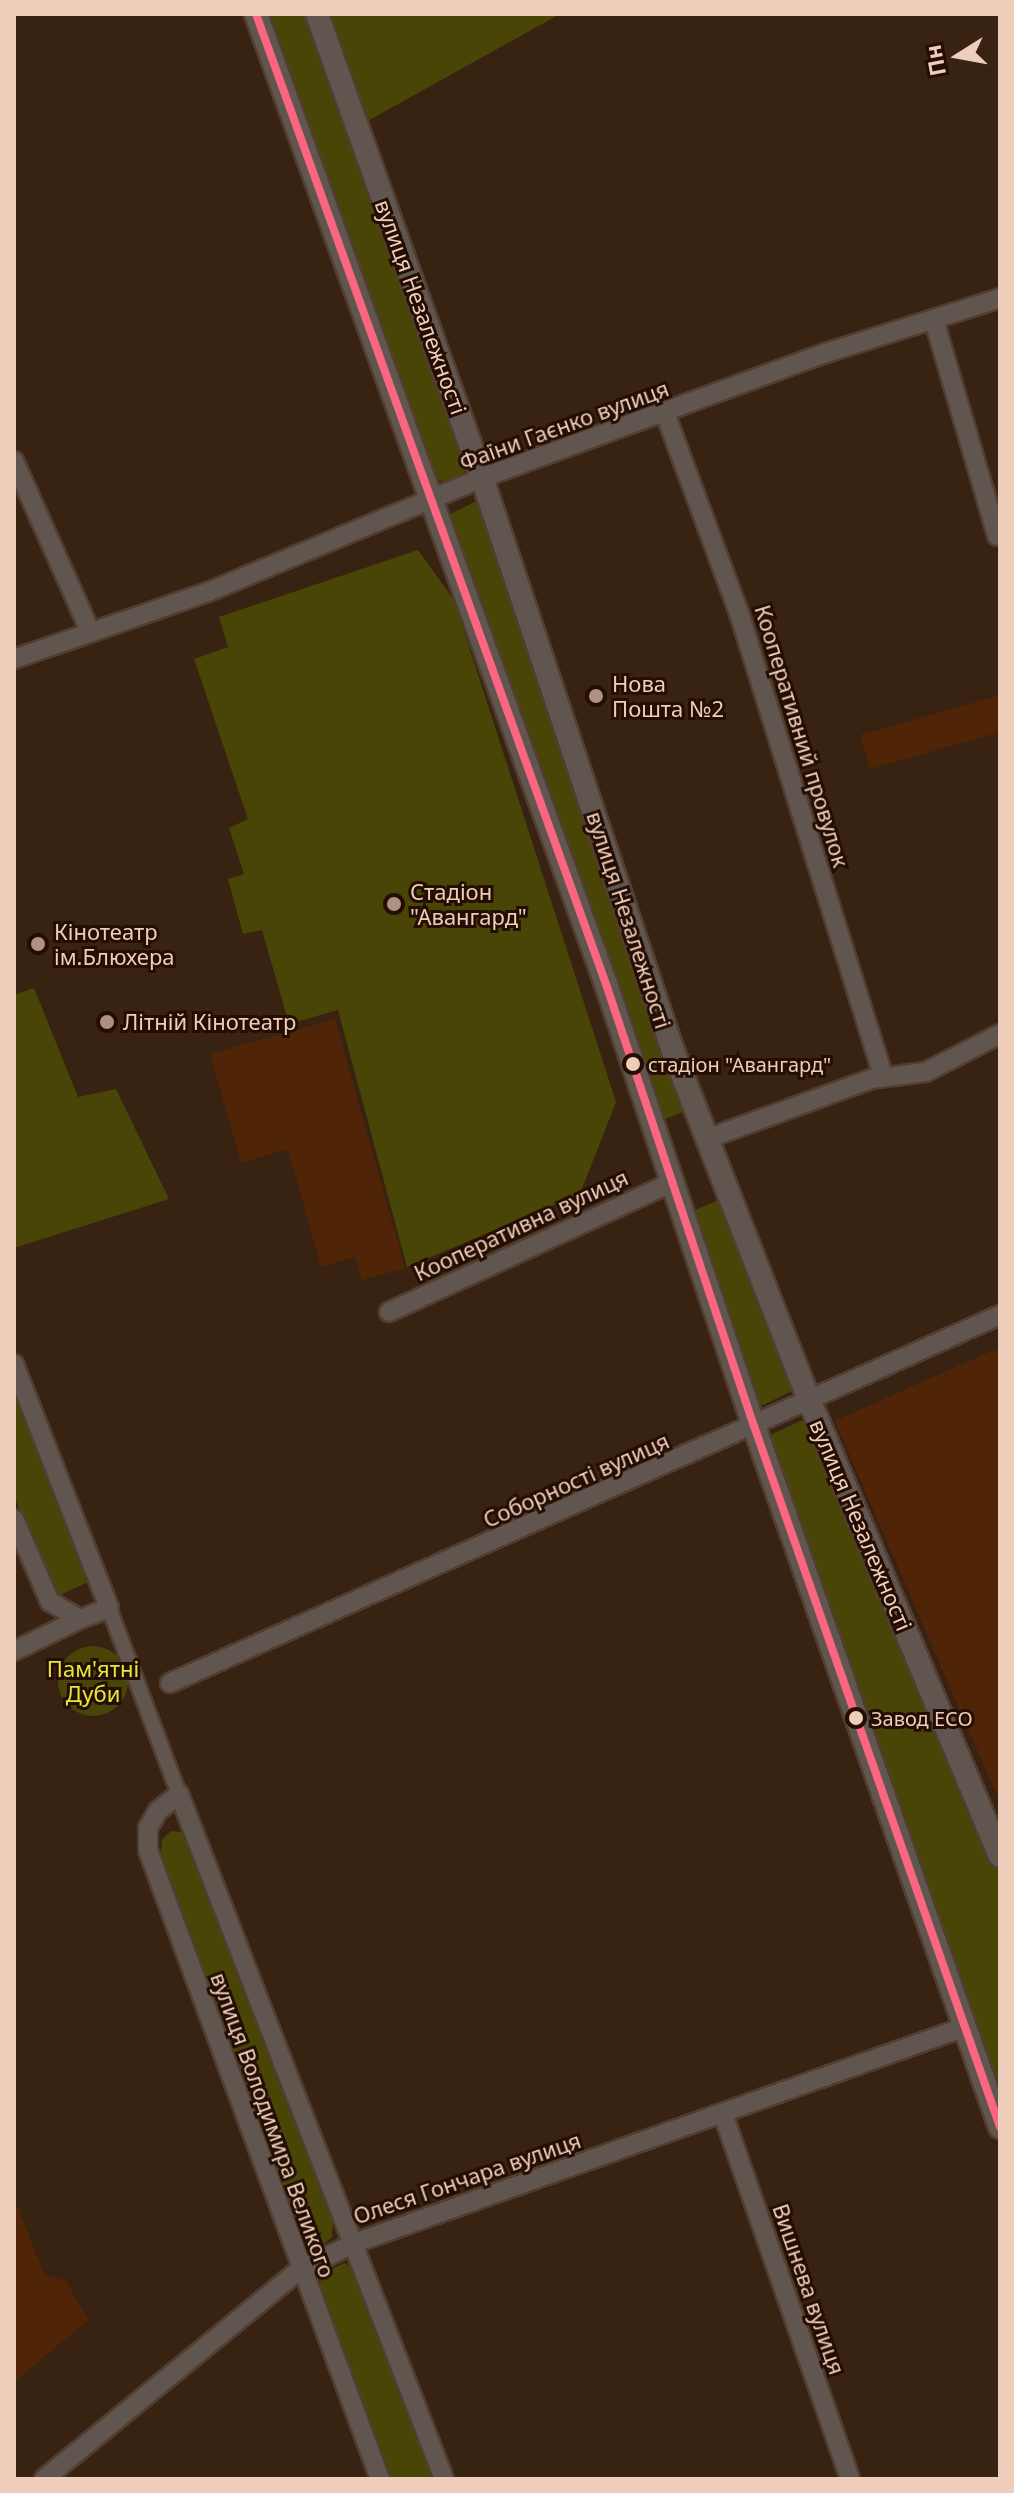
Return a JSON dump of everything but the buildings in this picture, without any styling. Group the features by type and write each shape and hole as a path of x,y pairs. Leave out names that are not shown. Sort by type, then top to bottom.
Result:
{"street":[{"name":"вулиця Незалежності","path":"256,14 607,987 754,1426 1000,2127"},
{"name":"вулиця Незалежності","path":"317,14 482,478 668,1036 810,1402 1000,1856"},
{"name":"Фаїни Гаєнко вулиця","path":"14,659 91,633 430,503 482,478 826,353 1000,298"},
{"path":"934,320 997,536"},
{"name":"Кооперативний провулок","path":"665,413 739,613 883,1076"},
{"path":"14,461 91,633"},
{"path":"709,1138 883,1076 926,1072 952,1063 1000,1034"},
{"name":"Кооперативна вулиця","path":"389,1312 673,1182"},
{"name":"Соборності вулиця","path":"170,1683 810,1402 1000,1315"},
{"name":"вулиця Володимира Великого","path":"14,1364 444,2479"},
{"path":"14,1519 50,1602 80,1619"},
{"path":"14,1651 109,1608"},
{"name":"вулиця Володимира Великого","path":"179,1794 158,1811 148,1828 148,1850 299,2270 380,2479"},
{"name":"Олеся Гончара вулиця","path":"44,2479 299,2270 355,2243 965,2027"},
{"name":"Вишнева вулиця","path":"723,2114 850,2479"}],"shaded area":[{"path":"1000,695 1000,732 870,769 860,735"},
{"path":"335,1019 405,1268 362,1280 355,1257 321,1267 288,1149 241,1163 210,1054"},
{"path":"1000,1347 1000,1803 835,1421"},
{"path":"14,2198 44,2274 66,2281 88,2320 14,2382"}],"green space":[{"path":"266,14 308,14 465,460 465,471 455,479 444,482 433,478"},
{"path":"326,14 560,14 364,123"},
{"path":"479,500 688,1110 657,1122 444,517"},
{"name":"Стадіон \"Авангард\"","path":"418,550 454,600 616,1102 580,1194 407,1267 338,1010 289,1024 262,930 243,934 228,879 244,874 229,828 248,819 194,659 228,647 219,617"},
{"path":"34,988 78,1097 116,1089 169,1199 14,1248 14,995"},
{"path":"721,1199 794,1390 761,1406 695,1210"},
{"path":"14,1393 88,1582 54,1598 14,1496"},
{"path":"805,1419 1000,1873 1000,2105 770,1435"},
{"name":"Пам'ятні Дуби","path":"86,1646 100,1646 122,1661 128,1681 126,1694 118,1706 100,1716 86,1716 64,1701 58,1688 58,1674 73,1652"},
{"path":"171,1831 183,1832 192,1841 333,2221 332,2237 321,2247 306,2246 295,2235 161,1852 162,1840"},
{"path":"345,2263 354,2270 433,2479 391,2479 319,2288 322,2273"}],"transit line":[{"path":"256,14 607,987 754,1426 1000,2127"}],"place":[{"name":"Нова Пошта №2","path":"596,696"},
{"name":"Стадіон \"Авангард\"","path":"394,904"},
{"name":"Кінотеатр ім.Блюхера","path":"38,944"},
{"name":"Літній Кінотеатр","path":"107,1022"},
{"name":"стадіон \"Авангард\"","path":"633,1064"},
{"name":"Завод ЕСО","path":"856,1718"}]}
